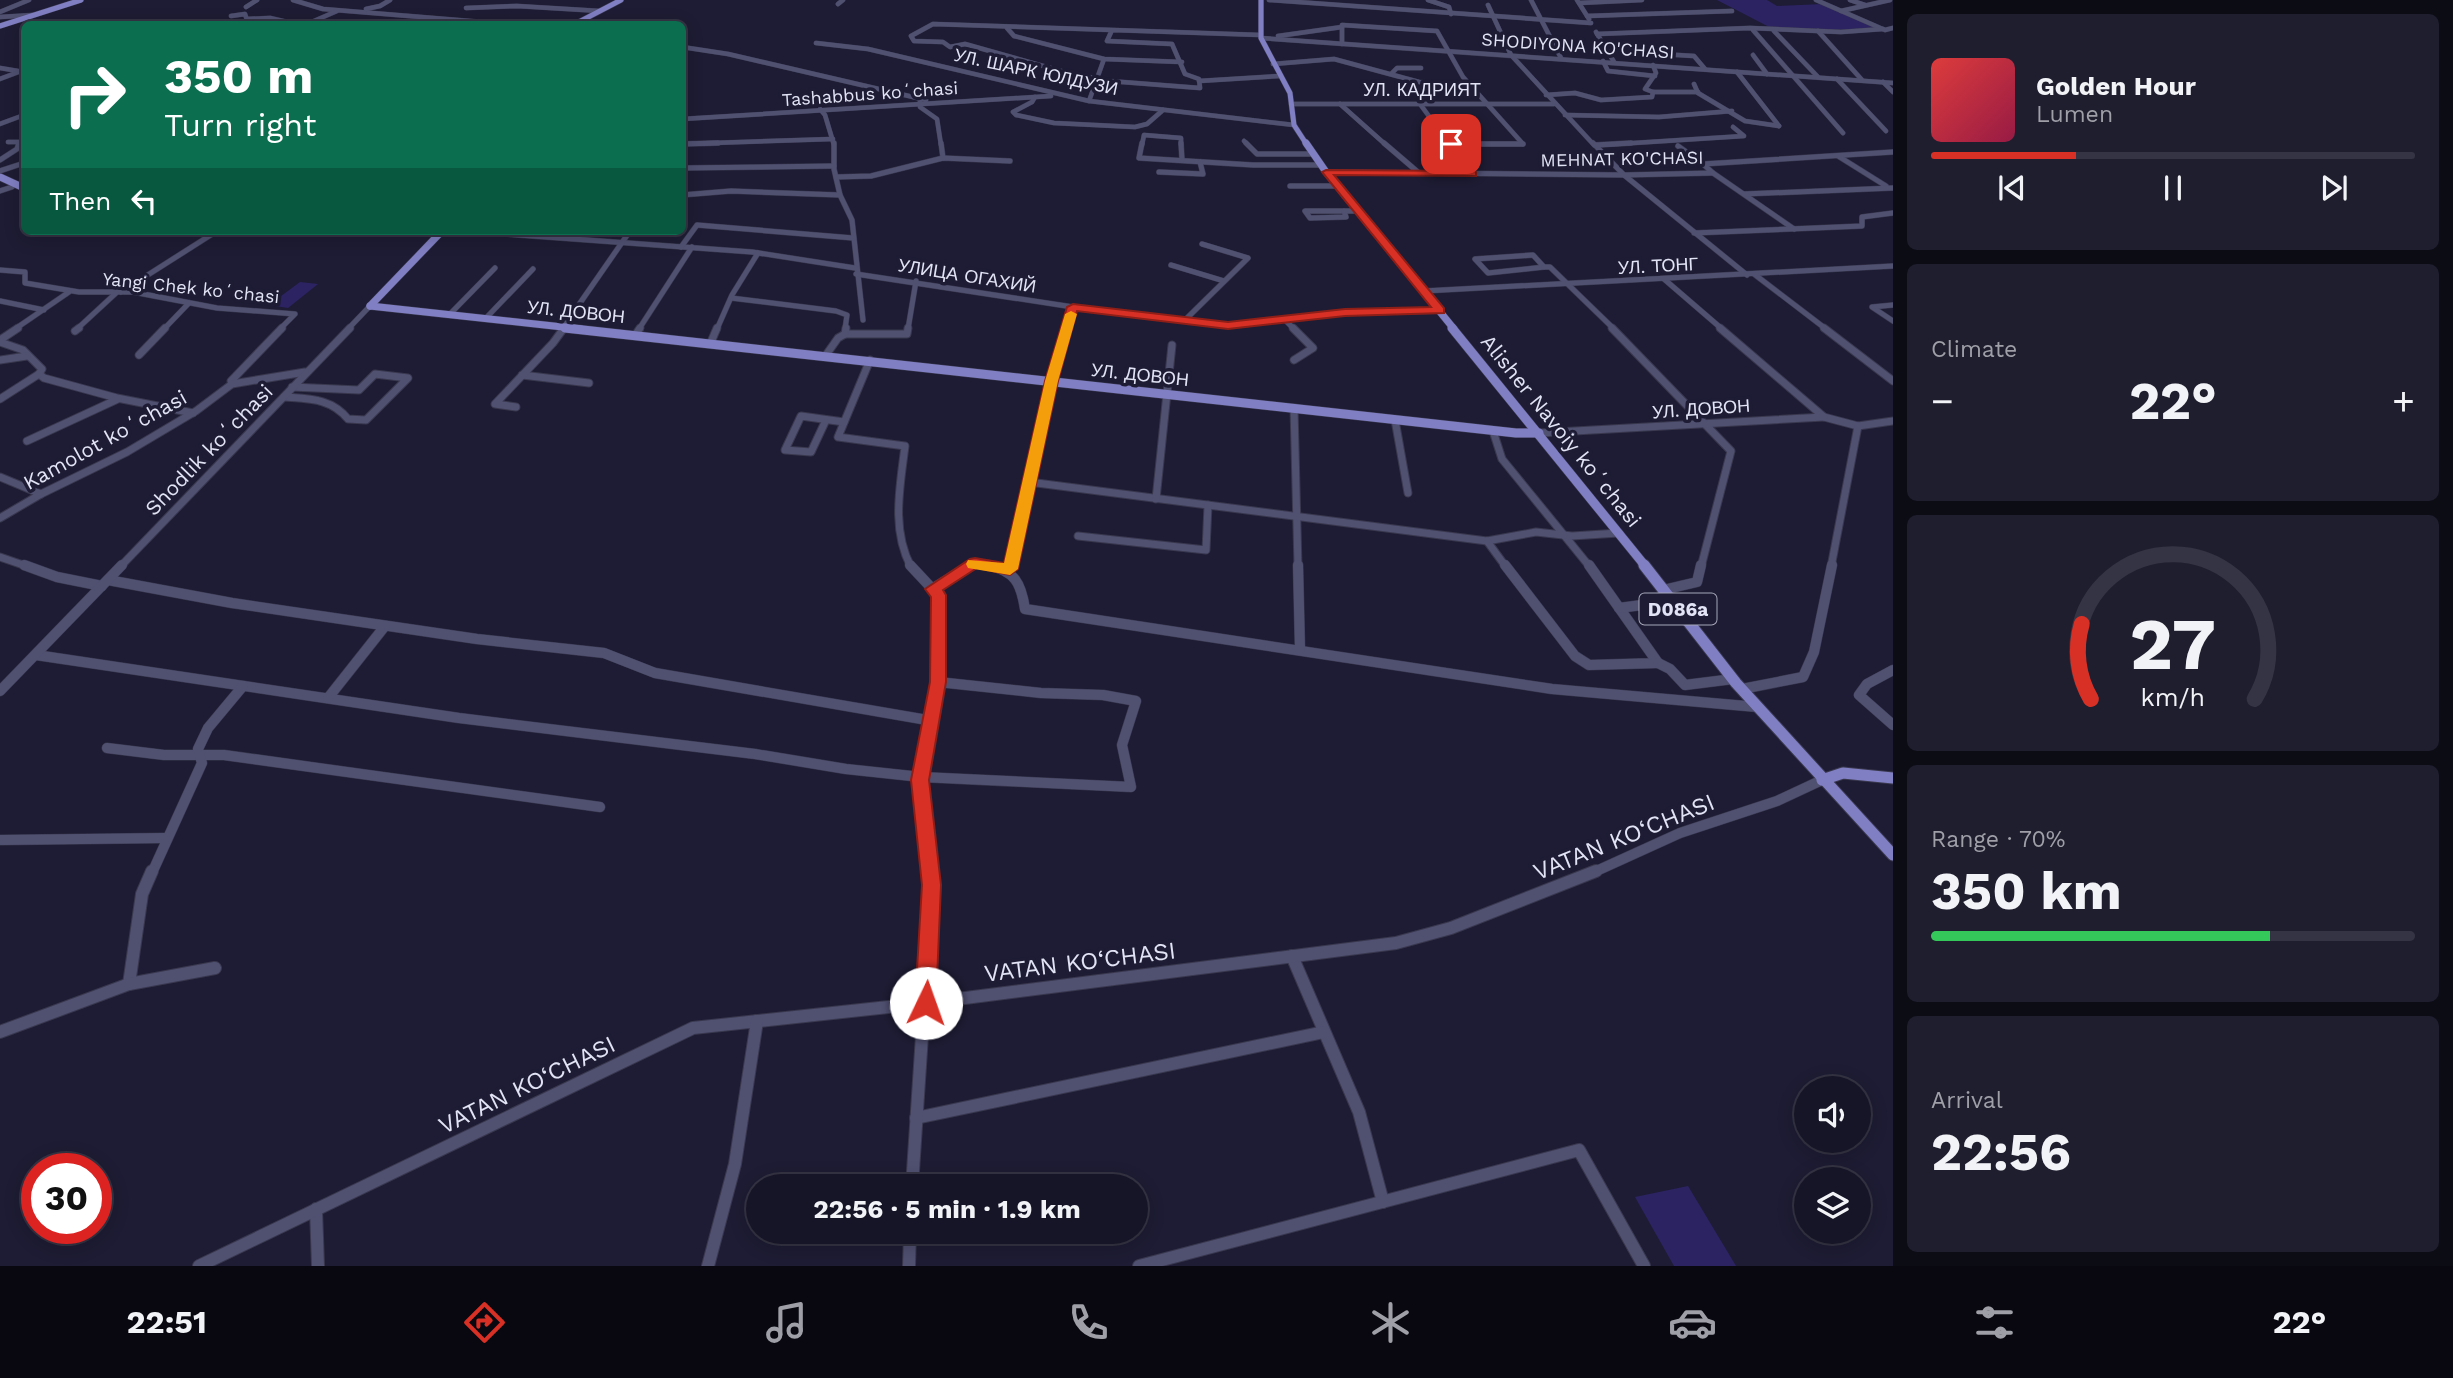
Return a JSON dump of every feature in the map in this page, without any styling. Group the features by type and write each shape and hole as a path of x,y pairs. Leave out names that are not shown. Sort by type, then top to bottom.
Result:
{"main road":[{"path":"0,26 81,0"},
{"path":"581,21 621,0"},
{"path":"589,21 630,0"},
{"name":"Alisher Navoiy koʻchasi","path":"1261,0 1261,36 1290,93 1294,125 1326,172 1539,433 1733,679 1893,855"},
{"path":"1,179 12,187 21,189"},
{"path":"1,179 21,189"},
{"name":"Shodlik koʻchasi","path":"370,306 438,235"},
{"name":"УЛ. ДОВОН","path":"370,306 1493,431 1539,433"},
{"path":"1822,780 1843,773 1893,778"}],"street":[{"path":"0,12 29,0"},
{"path":"246,7 257,0"},
{"path":"295,1 303,0"},
{"path":"359,12 390,0"},
{"path":"452,20 476,0"},
{"path":"545,8 559,0"},
{"path":"838,4 844,0"},
{"path":"1269,0 1591,23"},
{"path":"1374,0 1377,27"},
{"path":"1430,0 1449,7 1451,14"},
{"path":"1531,0 1561,58"},
{"path":"1578,1 1642,0"},
{"path":"1816,0 1883,29"},
{"path":"1850,0 1867,5"},
{"path":"1840,12 1890,0"},
{"path":"295,1 339,10 466,21"},
{"path":"1578,1 1614,62"},
{"path":"1488,5 1511,55 1554,104 1624,175 1694,233 1893,380"},
{"path":"466,8 600,11"},
{"path":"314,21 339,10"},
{"path":"1587,16 1732,11"},
{"path":"231,16 245,14 248,21"},
{"path":"0,18 33,15"},
{"path":"254,21 270,18 283,21"},
{"name":"SHODIYONA KO'CHASI","path":"1096,78 1044,69 965,44 950,47 943,41 914,41 911,36 933,24 1261,36 1893,83"},
{"path":"1275,39 1306,30 1342,25 1437,31 1444,51 1522,144 1451,144"},
{"path":"1342,27 1342,44"},
{"path":"1007,28 1014,36 1104,59 1182,62"},
{"path":"1597,34 1893,28"},
{"path":"1097,56 1104,50 1112,30"},
{"path":"1753,30 1843,133"},
{"path":"1774,31 1818,77"},
{"path":"1818,31 1862,80"},
{"path":"1108,41 1172,44 1185,74 1200,85"},
{"name":"УЛ. ШАРК ЮЛДУЗИ","path":"816,43 869,49 1090,101 1294,125"},
{"path":"686,48 728,54 920,101 920,107 937,119 943,158"},
{"path":"1640,49 1661,54 1694,56 1705,69"},
{"path":"1753,55 1767,74"},
{"path":"1090,101 1104,59"},
{"path":"1273,64 1334,59 1419,82 1471,86"},
{"path":"1603,61 1608,71 1655,76"},
{"path":"1653,65 1655,76 1645,89 1653,92 1698,92 1745,121 1779,126 1737,72"},
{"path":"0,68 21,71"},
{"path":"1391,74 1397,68 1421,68"},
{"path":"0,79 21,71"},
{"path":"1096,78 1200,85 1280,76"},
{"path":"1836,79 1886,131"},
{"path":"1883,82 1893,92"},
{"path":"1694,84 1698,92"},
{"path":"1546,95 1576,93 1584,100 1601,100 1652,97 1653,92"},
{"name":"Tashabbus koʻchasi","path":"686,119 920,101 939,103 1060,95"},
{"path":"1035,97 1032,102 1013,112 1016,115 1054,123 1135,127 1147,124 1163,110"},
{"name":"УЛ. КАДРИЯТ","path":"1291,104 1554,104"},
{"path":"1339,104 1419,173"},
{"path":"1420,104 1472,174"},
{"path":"820,109 825,115 833,139 834,166 840,195 852,220 863,320"},
{"path":"1565,115 1659,117 1732,111"},
{"path":"0,124 21,116"},
{"path":"1595,145 1744,136 1733,127"},
{"path":"1182,160 1181,138 1144,135 1139,158 1286,167 1321,165"},
{"path":"686,144 833,139"},
{"path":"1244,141 1257,154 1314,154"},
{"path":"8,142 21,142"},
{"path":"0,160 21,143"},
{"path":"1678,146 1703,164"},
{"name":"MEHNAT KO'CHASI","path":"1703,164 1893,152"},
{"path":"1837,156 1891,189"},
{"path":"836,177 871,176 943,158 1010,161"},
{"path":"1159,172 1203,174 1200,162"},
{"path":"0,171 21,164"},
{"name":"MEHNAT KO'CHASI","path":"1703,164 1713,173"},
{"path":"686,167 834,166"},
{"name":"MEHNAT KO'CHASI","path":"1326,172 1624,175 1713,173"},
{"path":"1713,173 1794,229"},
{"path":"1290,186 1338,186"},
{"path":"0,191 12,187"},
{"path":"1744,194 1891,189"},
{"path":"686,195 732,191 840,195"},
{"path":"1344,211 1346,217 1310,218 1305,211 1344,211 1359,211"},
{"path":"1694,233 1862,226 1862,217 1893,213"},
{"path":"681,247 698,225 853,238"},
{"path":"75,331 117,293 211,235"},
{"name":"УЛИЦА ОГАХИЙ","path":"531,235 758,253 1073,307 1228,326 1345,313 1440,311"},
{"path":"516,407 495,404 565,326 627,235"},
{"path":"1184,321 1248,258 1202,244"},
{"path":"636,334 692,247"},
{"path":"711,342 731,298 758,253"},
{"path":"1544,267 1533,255 1475,259 1488,273 1550,267 1705,421 1731,452 1697,582 1663,590"},
{"path":"1171,265 1224,281"},
{"name":"УЛ. ТОНГ","path":"1424,291 1893,266"},
{"path":"450,314 495,268"},
{"path":"486,318 533,269"},
{"name":"Yangi Chek koʻchasi","path":"0,270 25,272 25,283 69,292 133,292 189,303 295,314 253,356 232,384"},
{"path":"1664,279 1821,414"},
{"path":"826,355 838,338 845,334 907,334 916,281"},
{"path":"0,341 69,292"},
{"path":"731,298 836,311 847,315 845,334"},
{"path":"0,302 44,310"},
{"path":"139,355 189,303"},
{"path":"1893,305 1872,307 1893,321"},
{"name":"Shodlik koʻchasi","path":"0,691 370,306"},
{"path":"1010,569 1052,381 1073,307"},
{"path":"1285,320 1313,348 1294,360"},
{"path":"0,341 23,350 42,369 39,374 0,399"},
{"path":"1156,499 1172,345"},
{"path":"0,360 27,356"},
{"path":"870,360 838,437 905,446 899,507 900,544 912,568 935,592 938,682 921,777 932,885 913,1174"},
{"name":"Kamolot koʻchasi","path":"0,518 41,494 127,452 193,413 232,384 305,372"},
{"path":"39,374 79,389 193,413"},
{"path":"284,397 325,400 342,409 348,419 366,420 408,378 375,374 359,390 292,387"},
{"path":"522,375 589,383"},
{"path":"27,442 118,398"},
{"path":"1294,408 1300,650"},
{"name":"УЛ. ДОВОН","path":"1539,433 1821,414 1857,426"},
{"path":"827,420 811,452 785,450 801,416 844,422"},
{"path":"1395,420 1408,493"},
{"path":"1742,689 1803,677 1814,652 1857,442 1857,426 1893,421"},
{"path":"1493,431 1502,459 1619,608 1658,663"},
{"path":"0,477 41,494"},
{"path":"1030,482 1487,541 1536,532 1563,535 1619,533"},
{"path":"1078,536 1206,550 1208,505"},
{"path":"1487,541 1575,656 1588,666 1658,663 1670,668 1685,685 1733,679"},
{"path":"0,556 57,577 477,639 604,653 655,673 933,721"},
{"path":"935,592 975,563 1010,569 1021,582 1025,609 1552,689 1757,707"},
{"path":"1619,608 1672,601"},
{"path":"328,698 385,625"},
{"path":"36,655 459,718 921,777 1131,787 1122,745 1136,701 1103,695 1041,693 938,682"},
{"path":"1893,670 1867,684 1859,695 1893,725"},
{"path":"129,984 142,894 202,763 198,749 208,728 243,686"},
{"path":"107,748 164,755 224,755 600,807"},
{"name":"VATAN KO‘CHASI","path":"199,1266 693,1028 926,1003 1396,943 1451,928 1582,878 1680,833 1777,801 1822,780"},
{"path":"0,840 166,838"},
{"path":"1292,956 1359,1112 1383,1202"},
{"path":"0,1032 129,984 215,968"},
{"path":"708,1266 735,1164 757,1021"},
{"path":"916,1118 1324,1032"},
{"path":"1139,1266 1579,1150 1644,1266"},
{"path":"316,1209 318,1266"},
{"path":"909,1266 910,1244"}],"shaded area":[{"path":"1717,0 1767,0 1777,6 1823,4 1878,29 1777,31"},
{"path":"300,282 318,284 288,308 269,305"},
{"path":"1688,1186 1736,1266 1674,1266 1635,1197"}],"slow traffic":[{"path":"973,564 1010,569 1052,381 1071,314"}],"route":[{"path":"926,1003 932,885 920,780 933,721 938,682 938,595 932,589 975,563 1010,569 1052,381 1073,307 1228,326 1345,313 1440,311 1326,172 1472,174 1451,144"}]}
